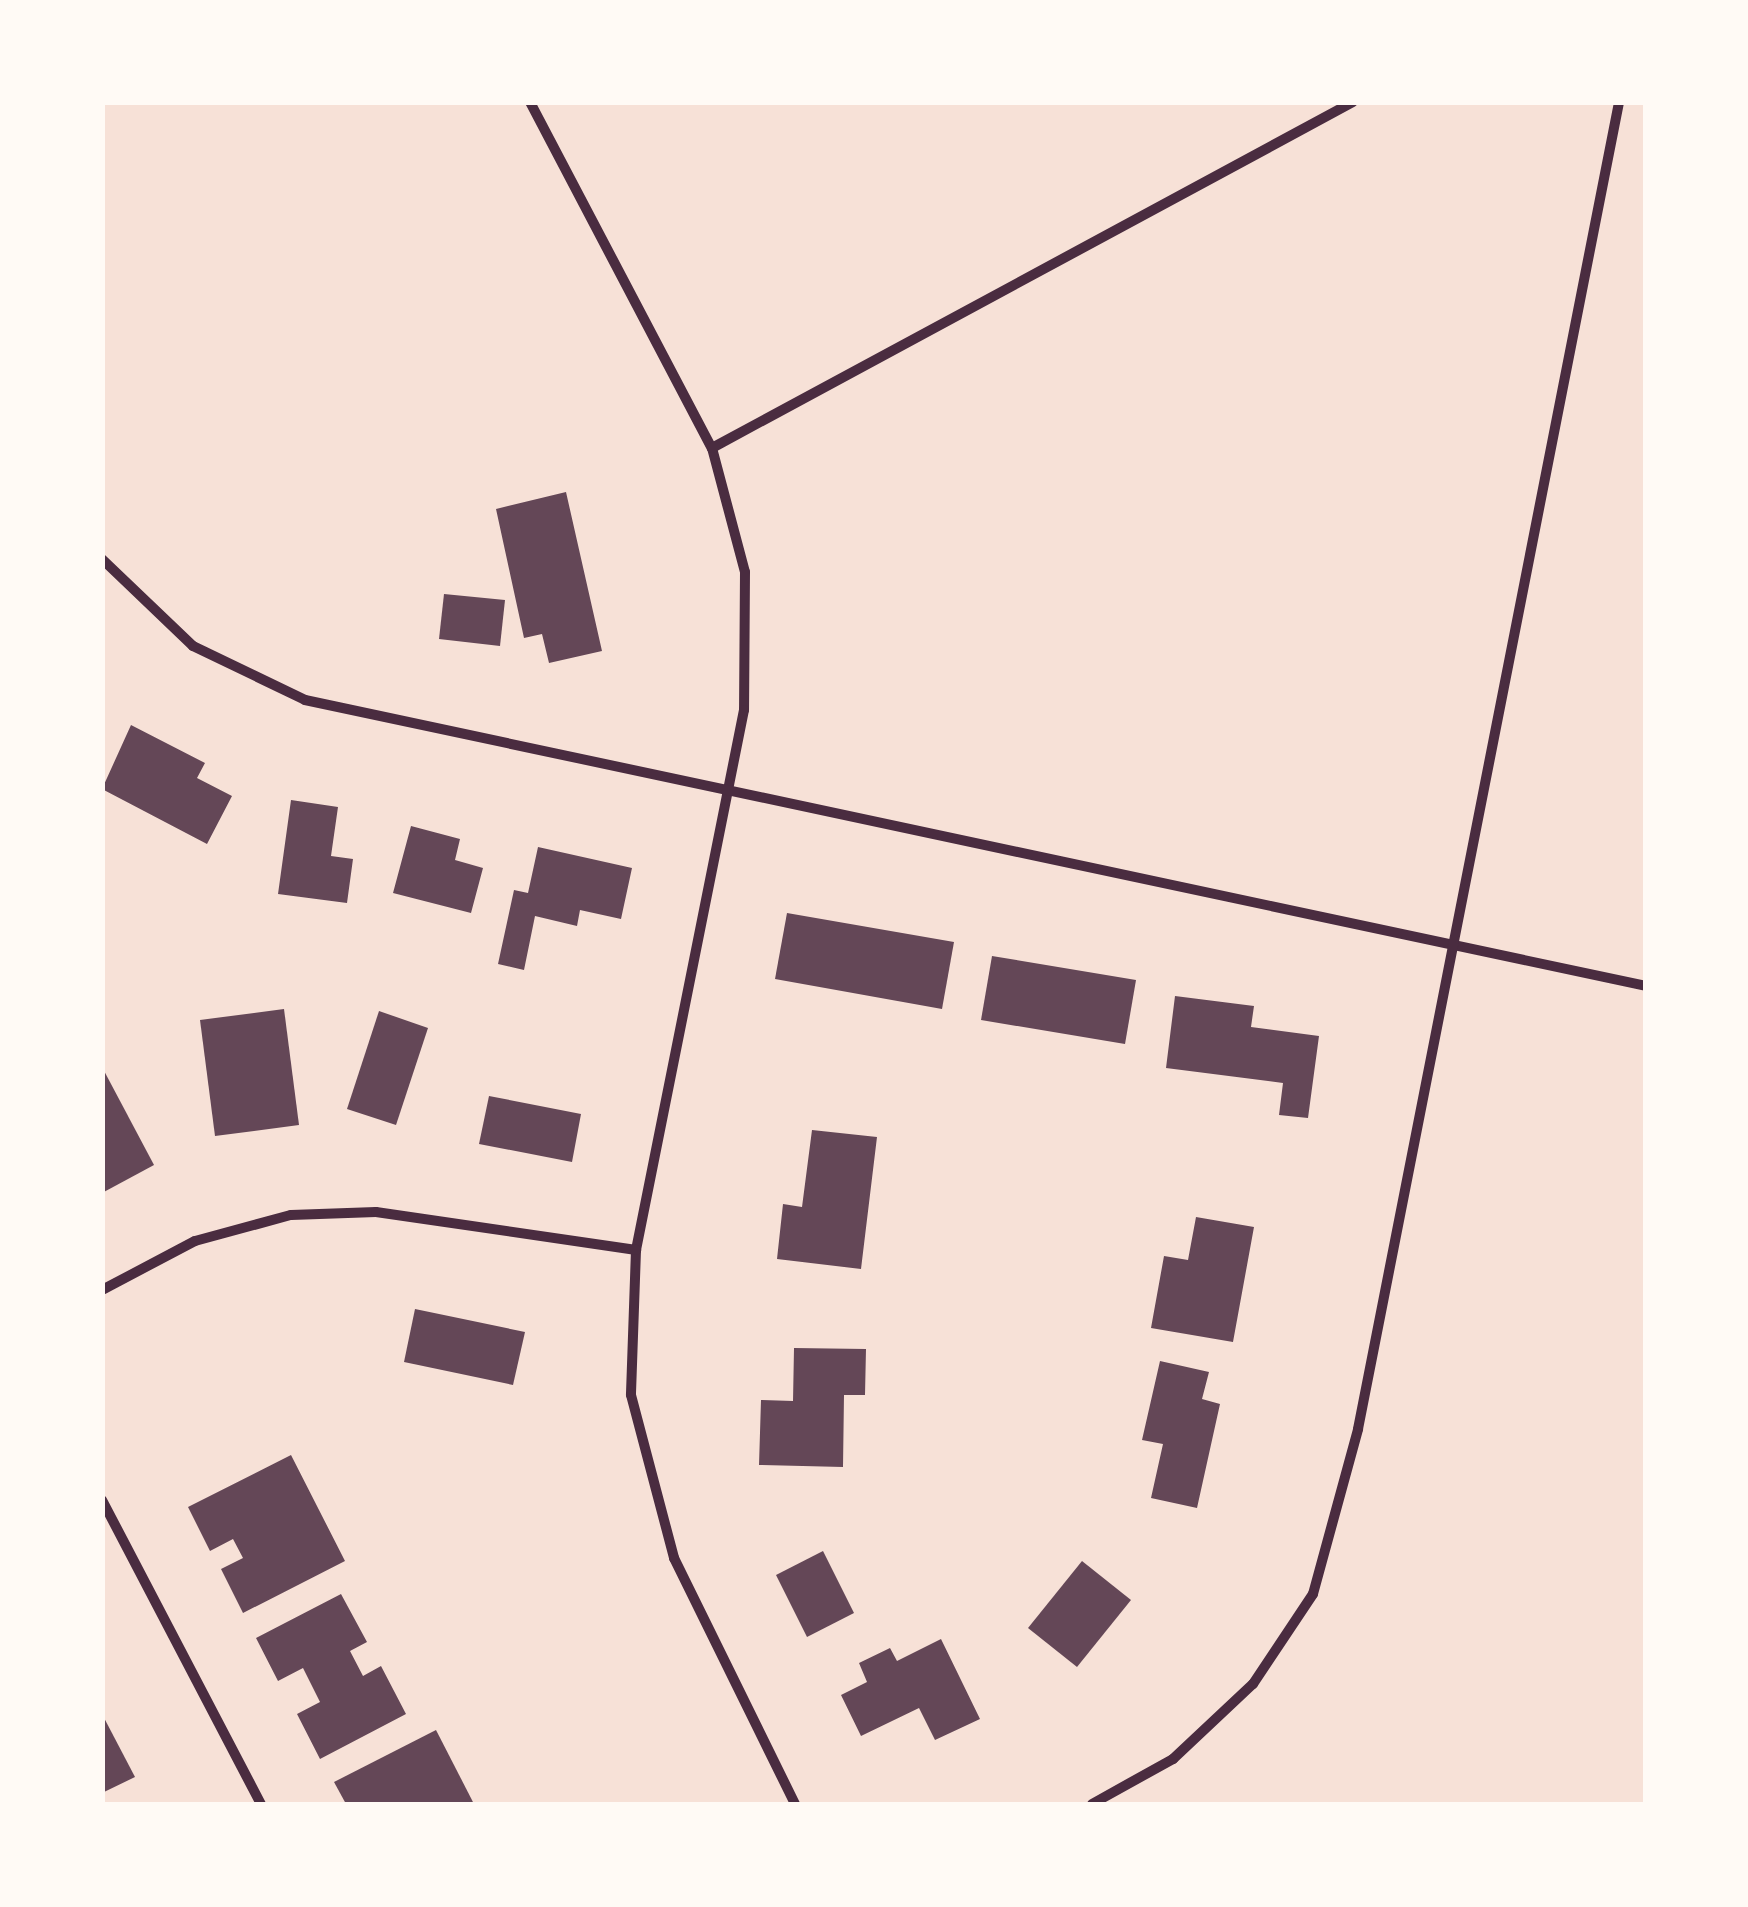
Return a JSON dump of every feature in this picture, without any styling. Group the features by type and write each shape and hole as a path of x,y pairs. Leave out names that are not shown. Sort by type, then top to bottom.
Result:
{"street":[{"path":"530,102 712,448 745,572 744,710 722,794 636,1250 630,1396 674,1558 795,1804"},
{"path":"712,448 1353,102"},
{"path":"1092,1804 1172,1758 1252,1684 1313,1594 1358,1430 1619,102"},
{"path":"102,559 193,646 305,700 722,794 1646,986"},
{"path":"102,1290 194,1242 291,1215 376,1212 636,1250"},
{"path":"102,1500 261,1804"}],"building":[{"path":"566,492 602,651 549,663 542,634 524,638 496,509"},
{"path":"444,594 505,600 500,646 439,639"},
{"path":"131,725 205,763 197,778 232,796 207,844 102,789"},
{"path":"291,800 338,807 331,856 353,859 347,903 278,894"},
{"path":"411,826 460,839 455,860 483,868 471,913 393,893"},
{"path":"538,847 632,868 621,919 580,910 577,926 535,916 524,970 498,964 514,890 528,893"},
{"path":"787,913 954,942 942,1009 775,979"},
{"path":"992,956 1136,980 1125,1044 981,1020"},
{"path":"1175,996 1254,1006 1251,1027 1319,1036 1308,1118 1279,1115 1283,1083 1166,1068"},
{"path":"284,1009 299,1125 215,1136 200,1020"},
{"path":"379,1011 428,1028 396,1125 347,1109"},
{"path":"102,1067 154,1165 102,1193"},
{"path":"489,1096 581,1114 572,1162 479,1144"},
{"path":"812,1130 877,1137 861,1269 777,1259 783,1204 802,1207"},
{"path":"1196,1217 1254,1227 1233,1342 1151,1328 1164,1256 1188,1260"},
{"path":"415,1309 525,1332 513,1385 404,1362"},
{"path":"794,1348 866,1349 865,1395 844,1395 843,1467 759,1465 761,1400 793,1401"},
{"path":"1160,1361 1209,1372 1202,1399 1220,1404 1197,1508 1151,1498 1163,1444 1142,1440"},
{"path":"291,1455 345,1561 243,1613 221,1569 243,1558 233,1539 210,1551 188,1507"},
{"path":"823,1551 854,1613 807,1637 776,1575"},
{"path":"1082,1561 1131,1600 1077,1667 1028,1628"},
{"path":"341,1594 367,1642 350,1651 363,1676 381,1666 406,1714 320,1759 297,1714 320,1702 303,1668 278,1681 256,1638"},
{"path":"941,1639 980,1719 935,1740 919,1708 861,1736 841,1695 867,1682 859,1663 890,1648 897,1661"},
{"path":"102,1714 135,1777 102,1793"},
{"path":"436,1730 474,1804 346,1804 334,1782"}]}
